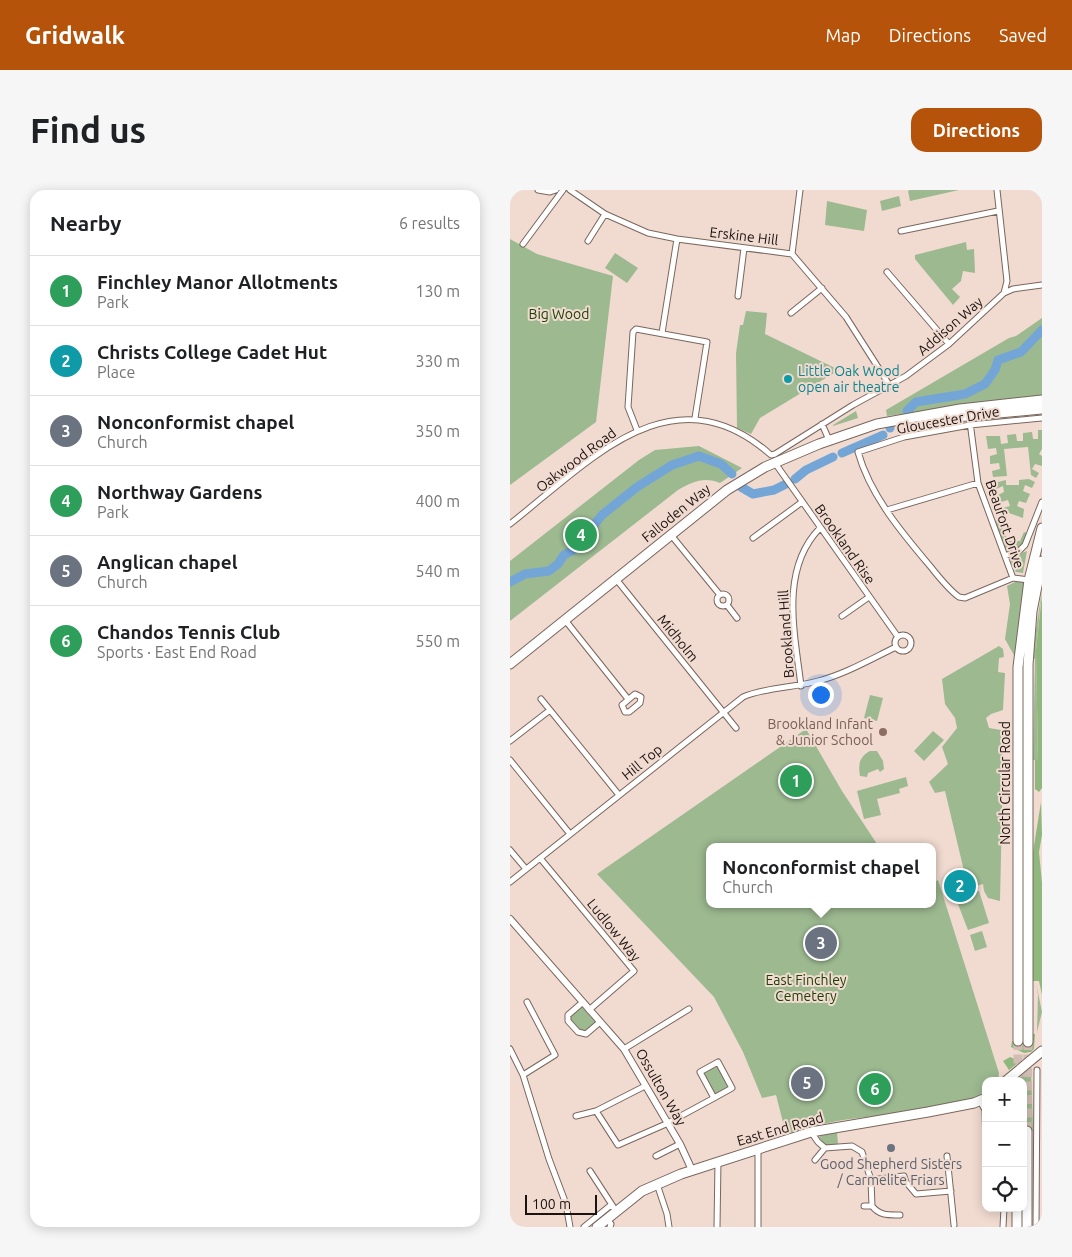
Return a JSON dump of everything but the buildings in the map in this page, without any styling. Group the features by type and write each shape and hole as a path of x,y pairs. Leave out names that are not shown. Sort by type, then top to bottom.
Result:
{"main road":[{"name":"Falloden Way","path":"969,417 1042,400"},
{"name":"Falloden Way","path":"512,663 730,487 773,459 877,424 1042,409"},
{"name":"North Circular Road","path":"1028,1042 1028,665 1042,528"},
{"name":"North Circular Road","path":"1018,1041 1018,667 1042,561"},
{"path":"1011,1077 1042,1051"},
{"name":"East End Road","path":"597,1227 609,1223 614,1208 642,1191 692,1170 811,1132 924,1113 982,1099"},
{"path":"1027,1167 1027,1227"},
{"path":"1017,1212 1017,1227"}],"street":[{"path":"538,190 550,192 556,190"},
{"path":"523,244 563,190"},
{"name":"Erskine Hill","path":"570,190 605,214 648,233 678,239 792,254 846,317 890,386"},
{"path":"792,254 800,190"},
{"path":"997,190 1006,281 1004,293"},
{"path":"900,231 998,211"},
{"path":"588,241 605,214"},
{"path":"662,333 678,239"},
{"path":"738,296 744,248"},
{"path":"887,272 949,344"},
{"path":"1006,281 1013,289"},
{"name":"Addison Way","path":"773,459 822,424 890,386 922,365 949,344 1004,293 1013,289 1042,285"},
{"path":"792,313 822,288"},
{"path":"637,430 628,407 633,332 636,329 707,342 695,418"},
{"name":"Gloucester Drive","path":"887,510 862,467 858,452 969,417 1042,418"},
{"name":"Beaufort Drive","path":"969,417 978,483 1013,578"},
{"name":"Oakwood Road","path":"510,524 602,451 637,430 668,421 695,418 717,423 754,441 773,459"},
{"path":"822,424 829,440"},
{"name":"Brookland Rise","path":"773,459 898,637 907,637 910,645 904,651 896,647 834,677 801,686"},
{"path":"978,483 887,510 907,539 959,597 965,598 1013,578 1036,581"},
{"path":"753,538 802,502"},
{"path":"1005,556 1020,550 1025,545 1042,502"},
{"name":"Brookland Hill","path":"801,686 795,634 794,581 804,550 820,528"},
{"path":"671,535 720,595"},
{"name":"Midholm","path":"616,579 736,728"},
{"path":"720,595 717,600 719,605 727,605"},
{"path":"720,595 728,596 730,601 727,605"},
{"path":"842,616 869,597"},
{"path":"727,605 737,618"},
{"path":"565,620 628,699"},
{"path":"896,647 898,637"},
{"name":"Hill Top","path":"510,882 723,712 752,693 801,686"},
{"path":"541,699 619,795"},
{"path":"510,742 550,710"},
{"path":"510,760 570,834"},
{"path":"510,850 526,869"},
{"name":"Ludlow Way","path":"540,858 634,971 589,1010"},
{"name":"Ossulton Way","path":"510,919 624,1049 666,1124 680,1144 692,1170"},
{"path":"523,1075 555,1054 527,1002"},
{"path":"583,1002 568,1015 568,1021 582,1034 586,1034 600,1022"},
{"path":"624,1049 689,1009"},
{"path":"510,1049 523,1075 549,1159 566,1204 570,1227"},
{"path":"596,1111 618,1145 666,1124 714,1098 732,1088 718,1062 700,1072 714,1098"},
{"path":"1036,1227 1040,1143 1037,1070"},
{"path":"576,1116 596,1111 645,1086"},
{"path":"811,1132 825,1148 852,1146 859,1150 865,1158 871,1180 872,1206 885,1216 900,1215"},
{"path":"656,1156 680,1144"},
{"path":"815,1160 825,1148"},
{"path":"758,1149 758,1227"},
{"path":"947,1156 954,1225"},
{"path":"717,1227 718,1162"},
{"path":"584,1227 614,1208 590,1171"},
{"path":"871,1180 904,1176 906,1182 916,1194 950,1191"},
{"path":"657,1184 667,1214 669,1227"},
{"path":"864,1206 872,1206"},
{"path":"1003,1227 1004,1212"}],"green space":[{"path":"959,190 910,201 908,191"},
{"path":"899,196 901,206 882,211 880,201"},
{"path":"827,201 867,210 864,231 825,225"},
{"name":"Big Wood","path":"510,239 537,254 613,276 596,422 510,485"},
{"path":"966,242 967,250 974,249 975,273 963,271 961,281 952,289 960,297 953,305 915,259 915,255"},
{"path":"615,253 638,268 627,283 605,268"},
{"path":"746,311 767,313 765,334 839,370 760,418 751,434 737,428 736,353 740,325 743,325"},
{"path":"1042,318 1042,395 887,416 886,410 1009,338 1016,336"},
{"path":"856,411 858,418 833,426 833,425"},
{"path":"1038,430 1042,430 1042,449 1039,454 1042,456 1042,466 1035,464 1032,469 1039,473 1036,478 1031,475 1028,447 1004,449 1007,476 993,477 992,471 1000,469 999,463 990,464 990,456 997,454 996,448 988,449 986,436 1000,436 1001,444 1008,443 1007,435 1016,434 1017,441 1023,441 1023,433 1032,432 1033,439 1038,439"},
{"path":"699,446 742,468 720,483 709,480 698,481 678,490 510,621 510,561 639,460 655,450"},
{"path":"1029,479 1035,482 1032,488 1025,485 1023,491 1030,494 1026,503 1019,501 1017,506 1024,509 1023,518 1009,513 1005,514 1003,508 1010,506 1008,500 1001,502 998,495 1004,492 1003,486 996,489 994,483 1006,480 1006,485 1019,485 1019,480"},
{"path":"1000,519 1008,541 1020,541 1024,532 1027,533 1021,548 1007,553 995,521"},
{"path":"1027,551 1023,573 1016,572 1009,558"},
{"path":"1017,581 1024,582 1025,586 1015,657 1005,639 1010,604 1007,586"},
{"path":"1042,589 1036,650 1038,760 1033,760 1035,659 1032,657"},
{"path":"1042,595 1042,788 1039,792 1035,789 1035,760 1038,760 1036,650"},
{"path":"999,646 1003,649 1004,657 999,658 998,672 1005,673 1003,710 986,718 989,728 1001,730 1003,765 1000,901 988,898 983,884 976,886 964,871 945,791 935,793 929,782 948,764 942,747 957,728 955,718 945,704 942,679"},
{"path":"870,695 883,698 877,721 864,718"},
{"name":"East Finchley Cemetery","path":"806,729 842,791 876,843 706,843 706,908 936,908 936,881 938,880 999,1073 998,1077 982,1077 982,1094 955,1104 919,1111 842,1120 786,1134 776,1095 762,1098 743,1052 714,997 597,874"},
{"path":"933,731 944,740 924,761 914,751"},
{"path":"870,751 877,751 883,761 884,769 880,772 878,769 868,773 867,777 860,776 860,762"},
{"path":"906,777 908,786 899,789 900,793 877,799 881,815 864,819 857,791"},
{"path":"1041,802 1042,835 1039,852 1042,883 1042,995 1039,981 1033,981 1033,852"},
{"path":"979,891 989,923 968,930 956,899"},
{"path":"982,931 987,947 975,951 970,935"},
{"path":"1036,983 1042,1012 1037,1032 1038,995"},
{"path":"581,1006 597,1024 586,1033 582,1032 570,1021 571,1015"},
{"path":"1033,1034 1035,1034 1034,1049 1031,1052 1024,1053 1011,1047 1012,1041 1033,1041"},
{"path":"1010,1057 1020,1061 1009,1070 1003,1061"},
{"path":"718,1062 732,1088 714,1098 700,1072"},
{"path":"1031,1068 1033,1131 1027,1132 1027,1077 1020,1077"},
{"path":"837,1132 838,1145 827,1146 819,1138 820,1136"}],"waterway":[{"path":"907,411 916,402 965,394 985,384 995,370 998,360 1021,352 1042,330"},
{"path":"842,453 883,435"},
{"path":"510,582 525,574 549,571 558,564 564,555 575,549 602,515 637,487 672,465 699,456 721,464 732,474"},
{"path":"795,479 806,470 833,457"},
{"path":"741,487 753,494 774,490 786,484"}],"tunnel":[{"path":"1018,1041 1018,1077"},
{"path":"1027,1131 1028,1042"}],"place":[{"name":"Little Oak Wood open air theatre","path":"788,379"},
{"name":"Northway Gardens","path":"581,535"},
{"name":"Brookland Infant & Junior School","path":"883,732"},
{"name":"Finchley Manor Allotments","path":"796,781"},
{"name":"Christs College Cadet Hut","path":"960,886"},
{"name":"Nonconformist chapel","path":"821,943"},
{"name":"Anglican chapel","path":"807,1083"},
{"name":"Chandos Tennis Club","path":"875,1089"},
{"name":"Good Shepherd Sisters / Carmelite Friars","path":"891,1148"}]}
